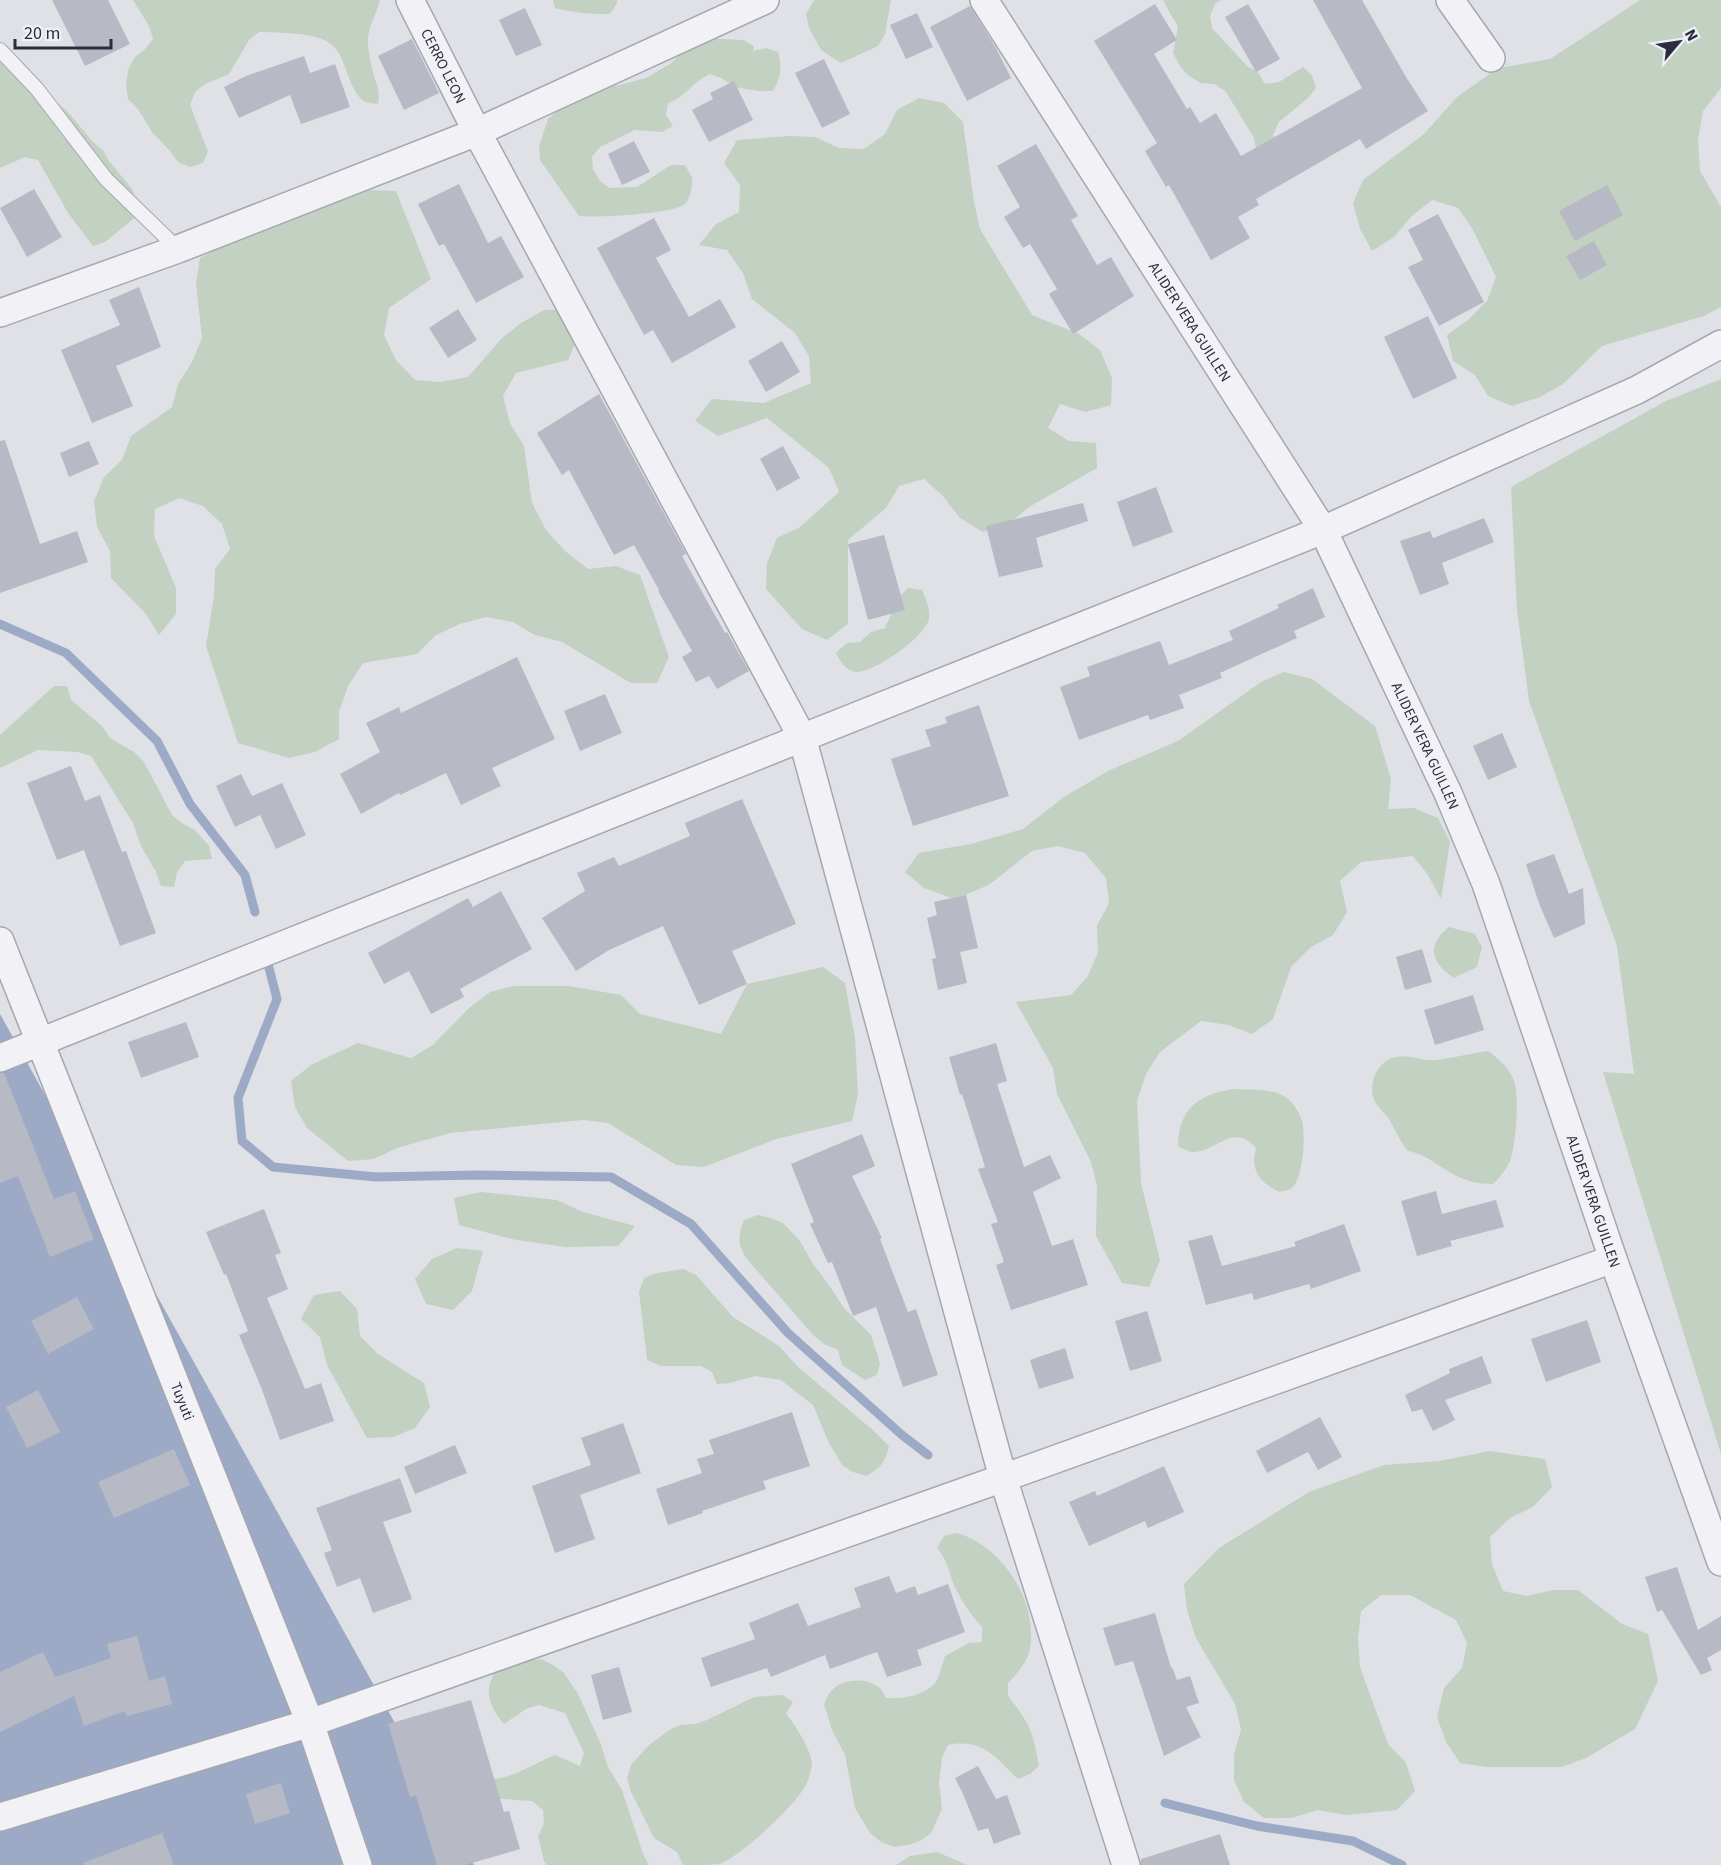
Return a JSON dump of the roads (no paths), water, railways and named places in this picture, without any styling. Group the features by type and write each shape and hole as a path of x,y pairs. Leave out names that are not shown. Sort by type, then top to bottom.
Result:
{"street":[{"name":"CERRO LEON","path":"410,0 477,132 802,737 1003,1478 1126,1865"},
{"path":"0,313 178,249 477,132 765,0"},
{"name":"ALIDER VERA GUILLEN","path":"984,0 1323,530 1448,794 1486,884 1613,1259 1721,1562"},
{"path":"1450,0 1491,58"},
{"path":"0,1058 1323,530 1637,390 1721,344"},
{"name":"Tuyuti","path":"0,941 310,1723 358,1865"},
{"path":"0,1817 310,1723 1613,1259"}],"lane":[{"path":"0,50 37,89 106,180 178,249"}],"water":[{"path":"0,1014 474,1865 0,1865"}],"waterway":[{"path":"0,624 66,653 157,741 190,804 245,875 255,912"},
{"path":"268,964 277,999 238,1098 242,1141 273,1167 376,1177 479,1175 611,1177 691,1224 788,1333 902,1435 928,1455"},
{"path":"1165,1803 1257,1826 1353,1841 1402,1865"}]}
